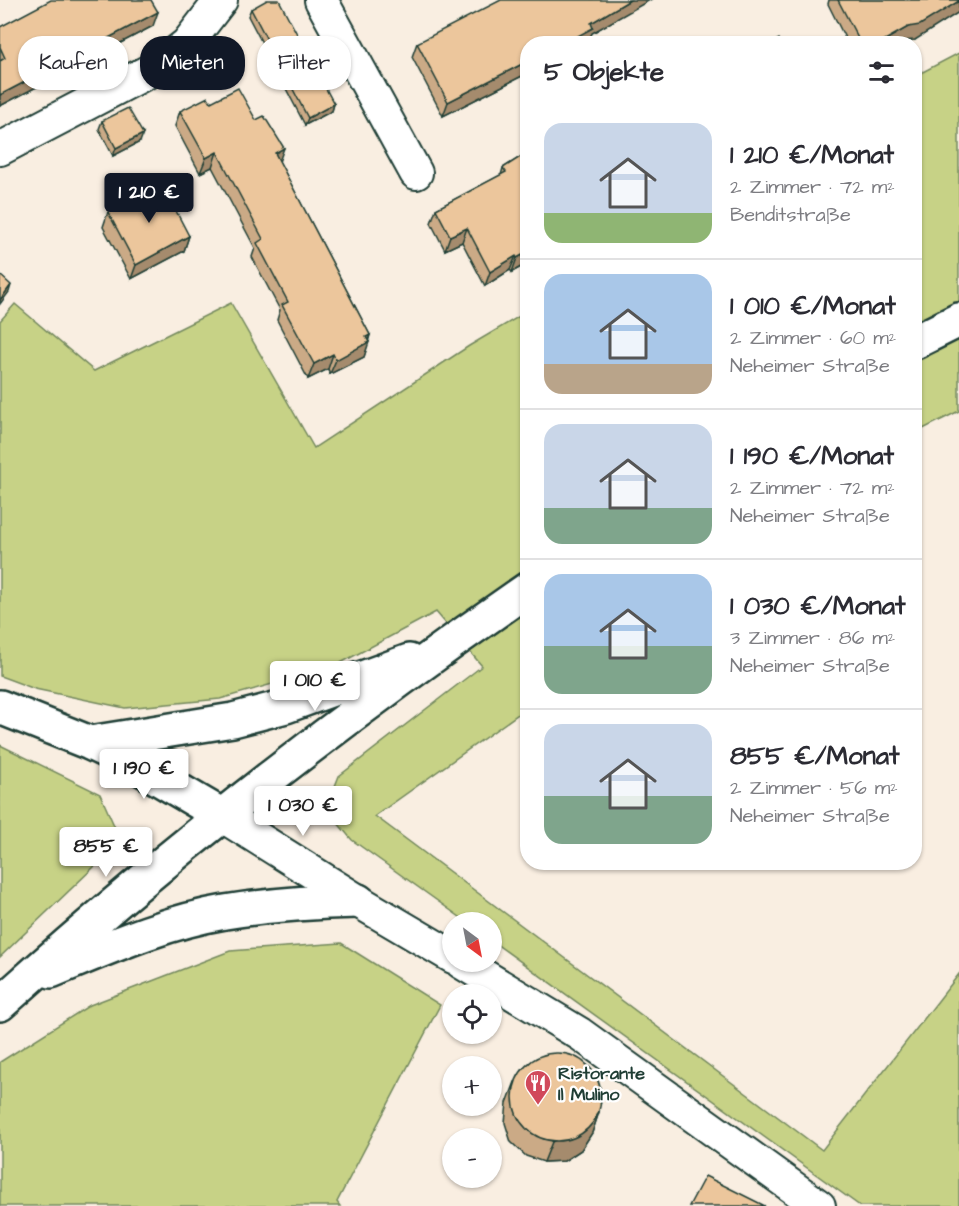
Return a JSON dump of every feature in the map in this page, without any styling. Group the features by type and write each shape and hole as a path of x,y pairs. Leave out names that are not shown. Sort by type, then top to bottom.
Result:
{"main road":[{"path":"922,338 959,320"},
{"path":"0,1004 221,815 439,650 520,594"},
{"path":"90,742 233,720 286,706 439,650"},
{"path":"0,707 90,742 221,815"},
{"path":"25,982 150,933 225,912 316,902 358,901"}],"street":[{"path":"0,149 159,66 187,44 221,0"},
{"path":"321,0 416,173"},
{"path":"221,815 442,951"},
{"path":"478,972 580,1034 819,1206"}],"green space":[{"path":"959,53 959,411 922,430 922,72"},
{"path":"231,303 314,448 469,346 520,316 520,713 375,816 822,1150 959,974 959,1206 860,1206 502,948 502,912 453,912 352,840 326,809 339,776 482,666 436,612 335,666 220,699 125,708 35,689 0,676 0,321 15,304 94,371"},
{"path":"0,745 100,794 121,841 0,957"},
{"path":"341,943 440,1005 337,1202 340,1206 0,1206 0,1062 90,1005 230,951"}],"building":[{"path":"51,0 151,0 158,12 112,36 18,36 18,86 0,95 0,61 5,58 0,47 0,27"},
{"path":"267,0 279,0 298,36 265,36 251,9"},
{"path":"501,0 630,0 591,23 593,28 578,36 520,36 520,65 448,102 417,43"},
{"path":"838,0 959,0 920,25 908,27 892,36 857,36"},
{"path":"234,90 239,90 256,120 264,116 284,148 275,153 370,335 366,337 369,342 336,360 333,354 314,364 282,305 288,302 257,243 263,239 217,152 206,158 180,111 208,97 211,102"},
{"path":"293,90 327,90 334,104 308,118"},
{"path":"128,108 143,134 116,148 102,121"},
{"path":"520,157 520,256 517,258 516,256 490,272 467,228 450,236 436,209 506,172 503,168"},
{"path":"162,184 189,236 136,265 108,212"},
{"path":"0,275 11,285 0,300"},
{"path":"557,1053 582,1060 594,1072 601,1097 594,1122 582,1134 557,1141 532,1134 520,1122 513,1097 520,1072 532,1060"},
{"path":"705,1176 765,1206 689,1206"}],"place":[{"name":"Ristorante Il Mulino","path":"538,1106"}]}
